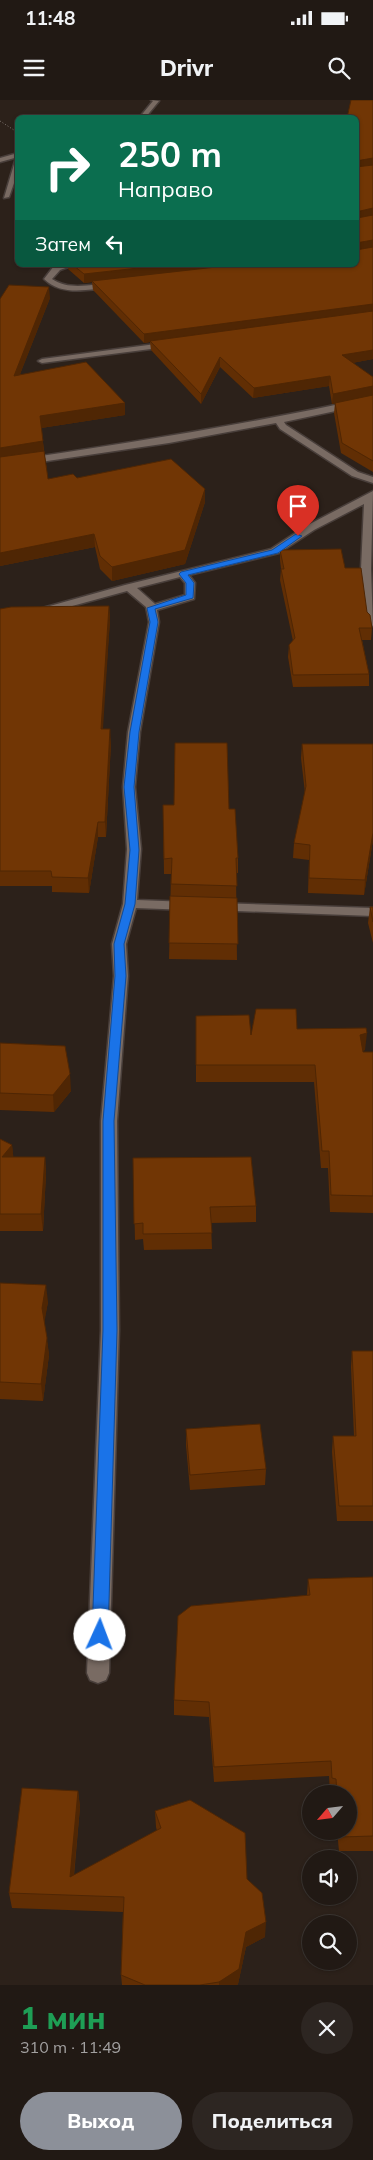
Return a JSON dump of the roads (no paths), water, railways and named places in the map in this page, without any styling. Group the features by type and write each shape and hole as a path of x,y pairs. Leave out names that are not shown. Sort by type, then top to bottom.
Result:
{"street":[{"path":"144,115 156,101 154,100"},
{"path":"0,160 15,156"},
{"path":"6,197 15,170"},
{"path":"62,267 58,268 48,279 54,284 75,288 122,284"},
{"path":"42,361 181,342"},
{"path":"0,465 248,427 373,400"},
{"path":"279,420 283,427 355,474 373,480"},
{"path":"29,613 58,608 129,587 275,552 310,528 371,495"},
{"path":"371,495 366,569 373,623"},
{"path":"151,608 190,597 190,583 183,574"},
{"path":"98,1673 110,1330 108,1121 121,976 119,944 130,904 134,850 129,787 134,732 154,622 151,608 129,587"},
{"path":"130,904 373,912"}]}
